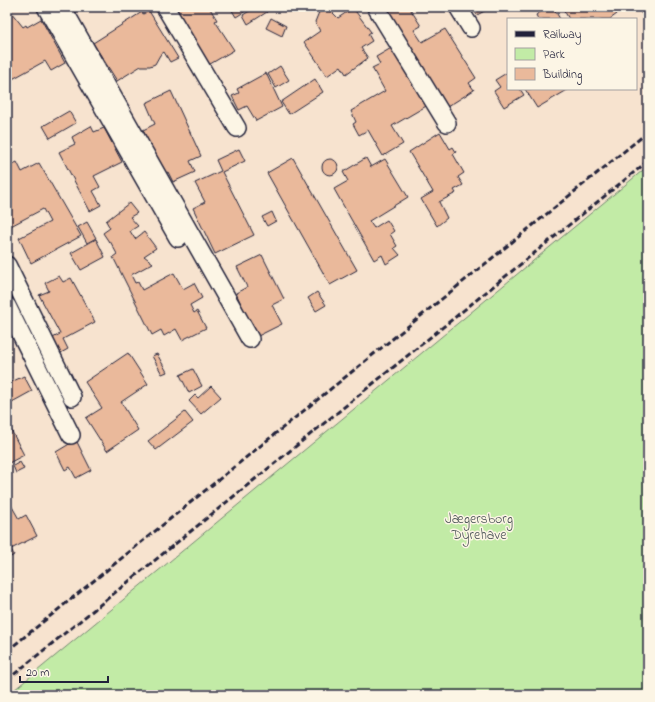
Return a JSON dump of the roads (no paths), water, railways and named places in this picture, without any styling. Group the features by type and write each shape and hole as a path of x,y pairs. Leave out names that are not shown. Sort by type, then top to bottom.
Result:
{"lane":[{"path":"46,7 178,238"},
{"path":"62,7 250,339"},
{"path":"166,7 237,128"},
{"path":"376,7 447,123"},
{"path":"458,7 471,28"},
{"path":"7,264 72,397"},
{"path":"7,306 71,435"}],"railway":[{"path":"7,651 648,132"},
{"path":"7,680 648,161"}],"park label":[{"name":"Jægersborg Dyrehave","path":"479,526"}]}
